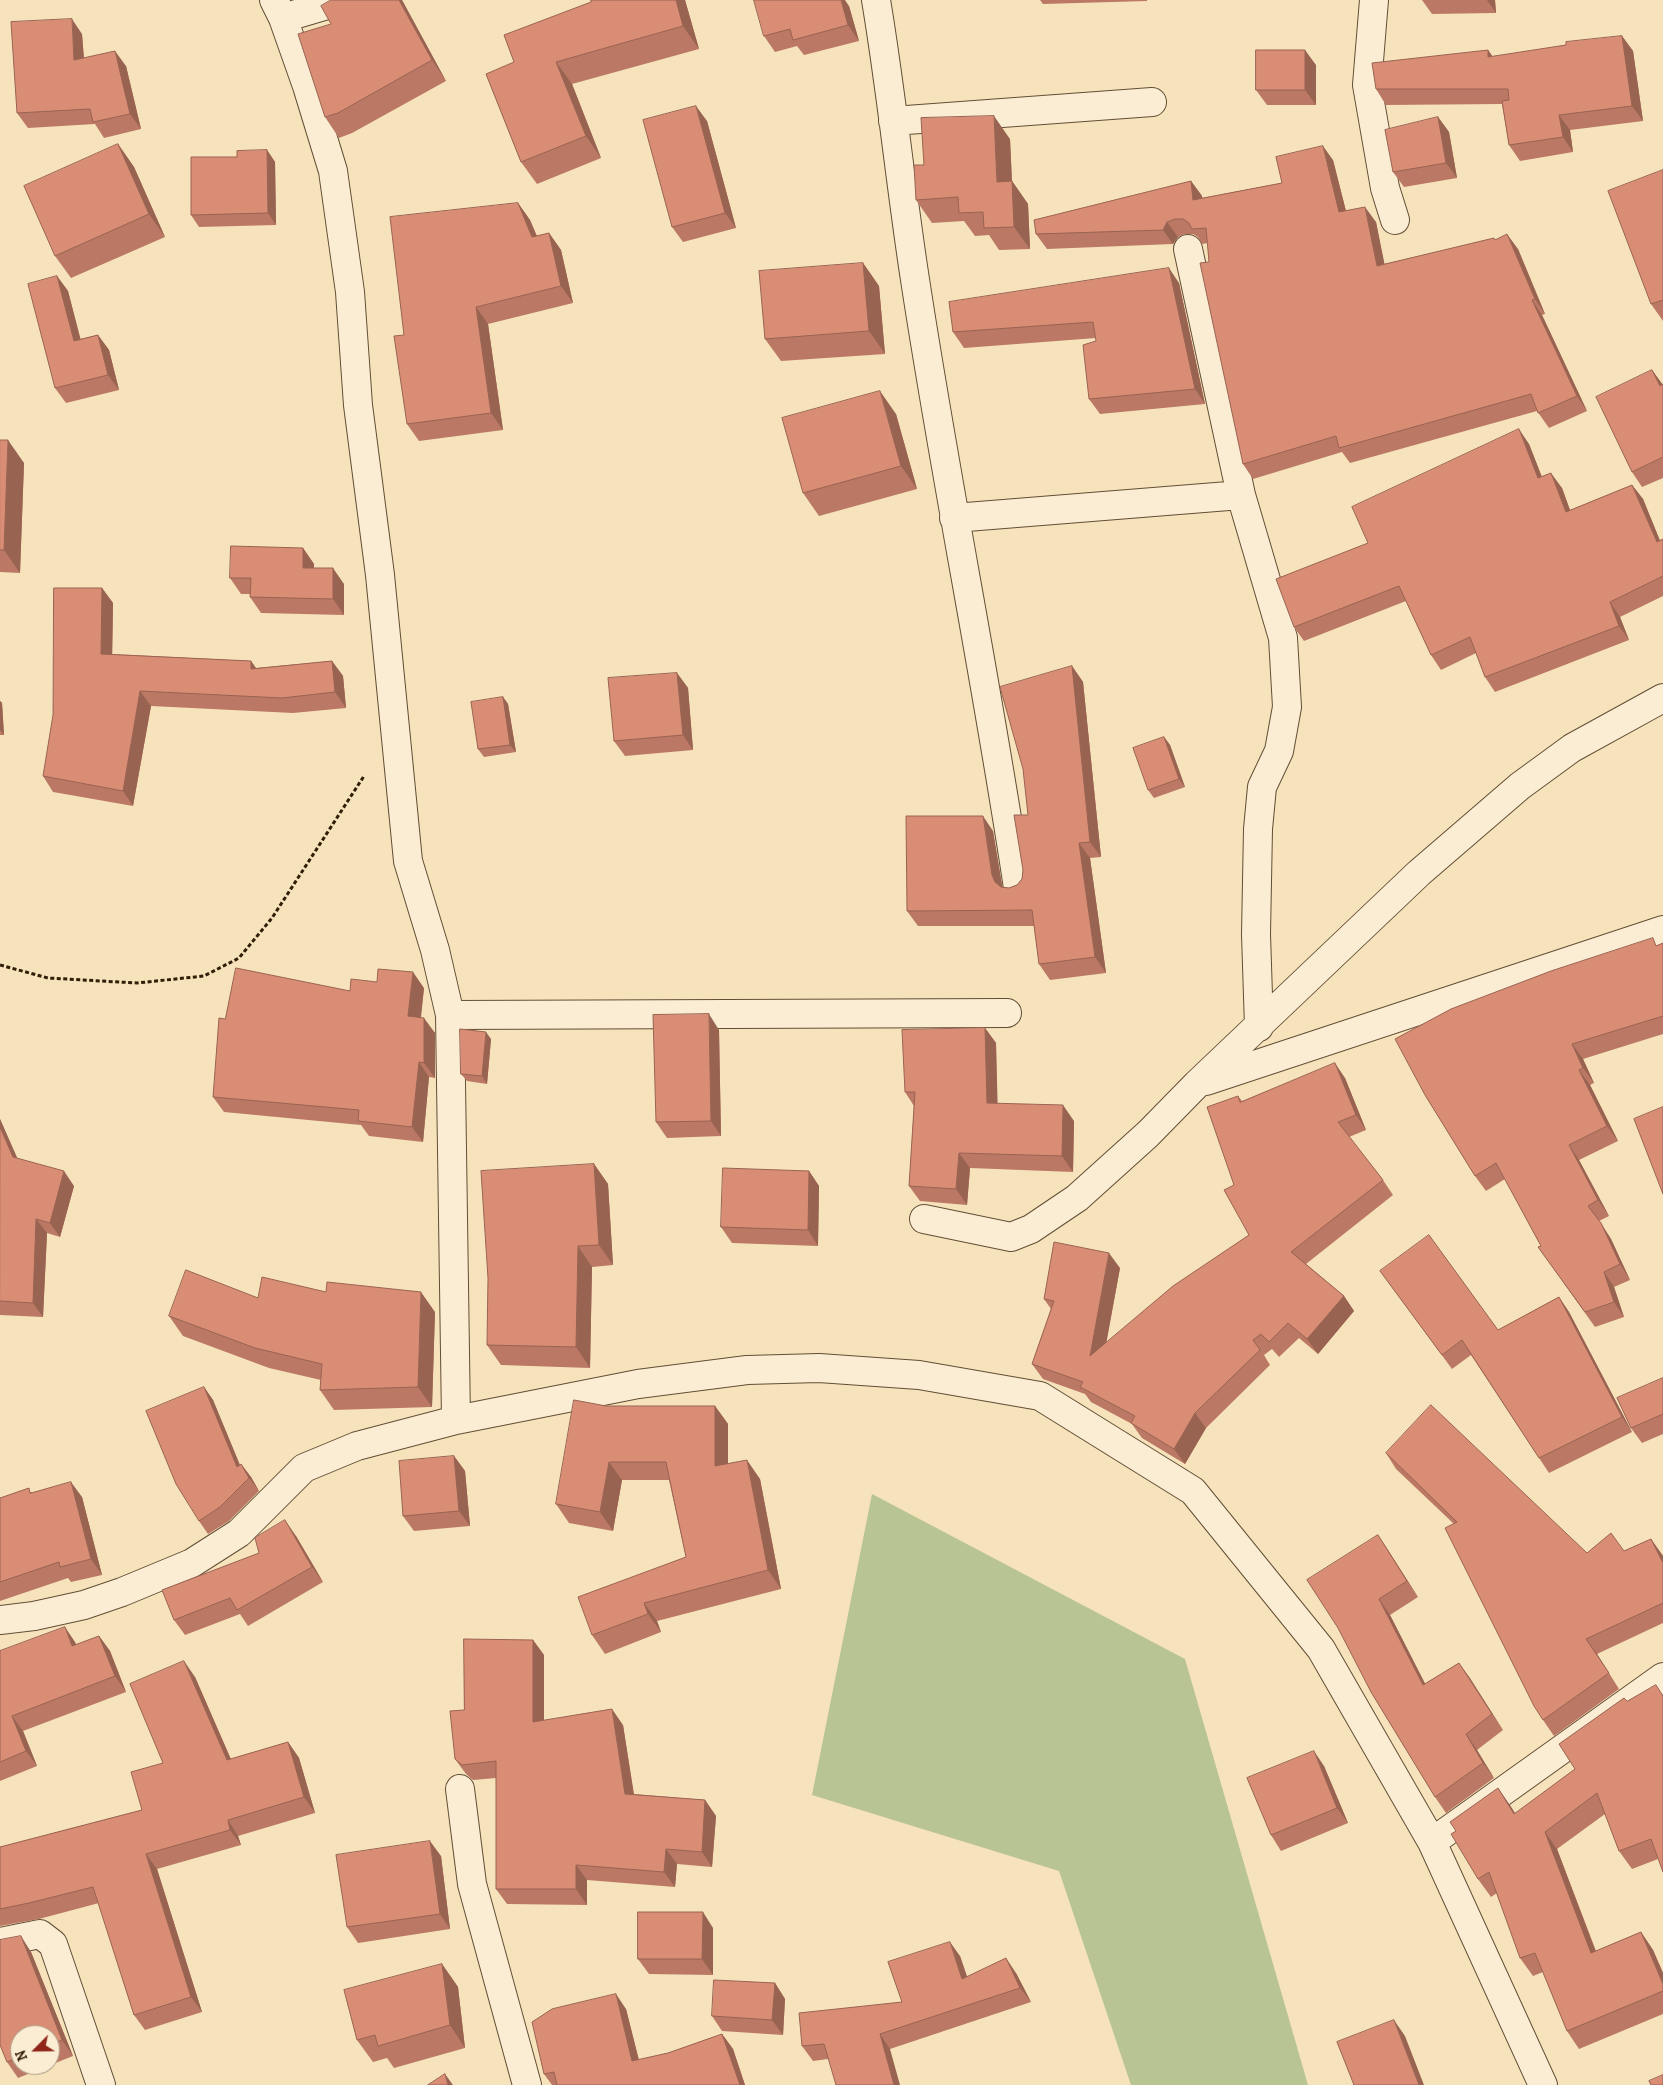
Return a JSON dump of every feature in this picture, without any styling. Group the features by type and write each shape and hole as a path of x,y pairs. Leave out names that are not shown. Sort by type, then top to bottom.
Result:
{"street":[{"path":"344,0 278,9 307,86 333,171 350,292 358,405 380,575 408,861 435,950 450,1015 456,1420"},
{"path":"876,0 916,286 954,518 1006,807 1018,888"},
{"path":"1374,0 1367,86 1385,188 1395,220"},
{"path":"892,121 1152,102"},
{"path":"1188,249 1241,495 1283,638 1287,706 1279,751 1262,787 1258,829 1256,934 1259,1027"},
{"path":"954,518 1241,495"},
{"path":"924,1219 1011,1237 1031,1229 1077,1198 1148,1134 1197,1084 1419,873 1520,786 1572,748 1663,698"},
{"path":"1197,1084 1663,930"},
{"path":"450,1015 1007,1013"},
{"path":"0,1620 34,1616 84,1605 122,1592 192,1563 239,1533 304,1468 357,1446 456,1420 638,1384 747,1370 819,1368 919,1375 1040,1396 1193,1491 1321,1649 1432,1842 1543,2085"},
{"path":"1432,1842 1663,1677"},
{"path":"460,1789 472,1884 527,2085"},
{"path":"0,1942 40,1934 53,1944 61,1962 101,2085"}],"path":[{"path":"0,965 48,978 137,983 204,976 239,958 272,918 394,728"}],"green space":[{"path":"872,1494 1185,1659 1308,2085 1131,2085 1059,1871 812,1795"}],"building":[{"path":"331,0 399,0 432,60 338,113 325,117 298,34 331,24 321,6"},
{"path":"591,0 676,0 683,26 556,62 586,136 521,162 486,74 514,62 504,35 591,2"},
{"path":"754,0 841,0 848,25 793,40 790,29 764,36"},
{"path":"72,19 74,60 115,51 130,114 93,122 90,109 17,113 11,22"},
{"path":"1622,36 1632,106 1559,115 1563,137 1509,145 1502,101 1509,100 1508,89 1376,89 1372,63 1488,50 1488,57 1566,45 1566,42"},
{"path":"1256,50 1305,50 1305,90 1256,90"},
{"path":"696,106 725,213 672,227 643,120"},
{"path":"994,116 997,182 1012,181 1014,227 984,228 983,212 959,213 958,197 916,200 914,165 924,165 921,118"},
{"path":"1438,117 1446,163 1393,172 1385,130"},
{"path":"118,144 149,214 55,256 24,186"},
{"path":"1323,146 1339,212 1365,207 1377,266 1494,238 1495,240 1507,234 1535,299 1532,300 1577,396 1538,413 1531,394 1339,448 1336,436 1243,464 1200,263 1209,262 1206,228 1192,229 1189,223 1183,219 1175,219 1167,222 1163,230 1036,234 1034,220 1191,181 1193,200 1282,183 1276,157"},
{"path":"267,150 268,213 191,215 191,157 237,157 237,151"},
{"path":"1663,170 1663,300 1651,304 1608,191"},
{"path":"518,203 532,237 549,233 561,286 476,307 491,413 407,424 394,336 404,335 390,217"},
{"path":"863,263 869,331 765,339 759,271"},
{"path":"1169,268 1195,389 1089,399 1083,345 1096,341 1093,322 953,332 949,302"},
{"path":"57,276 74,341 98,335 108,375 55,388 28,284"},
{"path":"1652,370 1660,386 1663,384 1663,457 1632,472 1596,397"},
{"path":"880,391 901,466 803,493 782,418"},
{"path":"1519,429 1538,478 1551,473 1566,512 1632,485 1657,542 1663,539 1663,576 1610,602 1619,626 1485,677 1470,637 1431,655 1399,586 1294,627 1276,579 1368,543 1352,507"},
{"path":"0,440 8,440 4,550 0,550"},
{"path":"231,546 303,548 303,568 333,568 333,599 250,597 251,578 230,578"},
{"path":"54,588 102,588 101,654 251,661 251,669 332,661 335,692 282,698 140,691 123,791 43,776 53,715"},
{"path":"1072,666 1090,842 1079,843 1095,957 1039,964 1032,910 907,911 906,816 983,816 992,875 995,882 1001,887 1009,888 1017,885 1022,879 1023,870 1014,815 1028,815 1023,769 1000,687"},
{"path":"677,673 683,735 614,741 608,678"},
{"path":"503,697 510,745 478,749 471,702"},
{"path":"1164,737 1179,779 1148,790 1133,748"},
{"path":"1653,938 1656,946 1663,943 1663,1016 1572,1044 1583,1068 1579,1070 1607,1126 1569,1145 1598,1200 1588,1206 1601,1223 1620,1264 1604,1272 1614,1302 1585,1312 1538,1247 1541,1246 1496,1163 1475,1176 1425,1095 1395,1039 1451,1009 1551,971"},
{"path":"236,968 350,991 351,979 377,982 378,969 413,972 408,1016 424,1018 424,1063 419,1062 412,1127 358,1121 359,1110 213,1097 219,1018 225,1019"},
{"path":"709,1014 711,1121 656,1122 653,1015"},
{"path":"985,1028 987,1103 1063,1105 1062,1156 959,1153 956,1189 909,1186 915,1092 905,1092 902,1030"},
{"path":"460,1029 486,1032 482,1076 461,1074"},
{"path":"1335,1063 1356,1115 1338,1122 1383,1180 1291,1252 1344,1296 1307,1339 1288,1323 1269,1342 1261,1334 1253,1340 1260,1350 1195,1413 1174,1449 1131,1423 1135,1416 1080,1387 1083,1382 1032,1364 1054,1301 1044,1299 1054,1242 1109,1253 1090,1356 1173,1286 1249,1235 1224,1190 1234,1185 1207,1107 1238,1096 1240,1102"},
{"path":"1663,1107 1663,1194 1634,1119"},
{"path":"0,1127 13,1157 64,1171 50,1223 36,1219 33,1303 0,1301"},
{"path":"594,1164 599,1245 578,1246 576,1347 487,1345 488,1278 481,1171"},
{"path":"723,1168 809,1171 808,1230 721,1227"},
{"path":"1429,1235 1498,1330 1559,1297 1622,1417 1539,1458 1462,1340 1442,1355 1380,1271"},
{"path":"186,1270 258,1298 262,1277 326,1292 327,1282 421,1292 418,1387 320,1390 322,1364 255,1348 169,1316"},
{"path":"1663,1378 1663,1414 1631,1428 1617,1398"},
{"path":"204,1387 237,1467 241,1464 249,1478 220,1507 199,1521 176,1484 146,1411"},
{"path":"574,1400 606,1406 715,1406 715,1466 747,1460 768,1570 644,1603 648,1614 592,1635 578,1597 686,1557 666,1462 609,1462 600,1512 556,1504"},
{"path":"1431,1405 1587,1553 1611,1533 1624,1551 1651,1539 1663,1563 1663,1603 1586,1639 1609,1673 1543,1720 1534,1706 1445,1528 1457,1522 1386,1453"},
{"path":"454,1456 459,1511 403,1516 399,1461"},
{"path":"71,1482 91,1559 60,1567 59,1562 0,1582 0,1498 29,1488 30,1493"},
{"path":"285,1520 312,1567 237,1610 230,1598 174,1620 162,1590 259,1553 255,1538"},
{"path":"1378,1535 1407,1581 1379,1599 1423,1685 1459,1663 1492,1714 1466,1734 1483,1763 1435,1797 1371,1692 1338,1628 1307,1580"},
{"path":"65,1627 72,1646 99,1636 115,1676 12,1716 26,1751 0,1762 0,1651"},
{"path":"464,1639 533,1640 533,1722 612,1709 625,1794 705,1800 702,1852 666,1849 664,1872 576,1865 576,1889 496,1889 496,1761 462,1765 455,1759 450,1711 464,1710"},
{"path":"184,1661 227,1760 288,1742 304,1797 228,1820 230,1830 146,1854 191,1997 134,2015 93,1887 0,1909 0,1847 142,1810 131,1772 163,1763 130,1684"},
{"path":"1656,1685 1663,1696 1663,1872 1651,1839 1619,1851 1597,1793 1545,1832 1591,1953 1641,1932 1663,1984 1663,1991 1567,2031 1535,1953 1520,1958 1489,1872 1478,1879 1451,1834 1456,1831 1450,1822 1498,1788 1514,1814 1575,1769 1559,1744 1624,1698 1627,1701"},
{"path":"1314,1751 1337,1808 1271,1835 1247,1778"},
{"path":"430,1841 440,1914 347,1927 336,1855"},
{"path":"638,1912 703,1912 702,1959 638,1959"},
{"path":"21,1936 56,2025 10,2025 10,2061 7,2062 0,2045 0,1940"},
{"path":"950,1942 962,1979 1006,1958 1020,1988 880,2034 894,2085 836,2085 824,2044 802,2046 799,2013 902,2002 888,1962"},
{"path":"442,1964 450,2025 378,2046 375,2035 357,2040 344,1990"},
{"path":"714,1980 775,1983 772,2020 712,2016"},
{"path":"616,1994 632,2061 668,2053 722,2034 740,2085 557,2085 554,2072 544,2074 532,2022 552,2009"},
{"path":"1394,2020 1419,2085 1354,2085 1337,2042"},
{"path":"445,2074 448,2085 428,2085"},
{"path":"1663,2075 1663,2085 1651,2085 1649,2081"}]}
